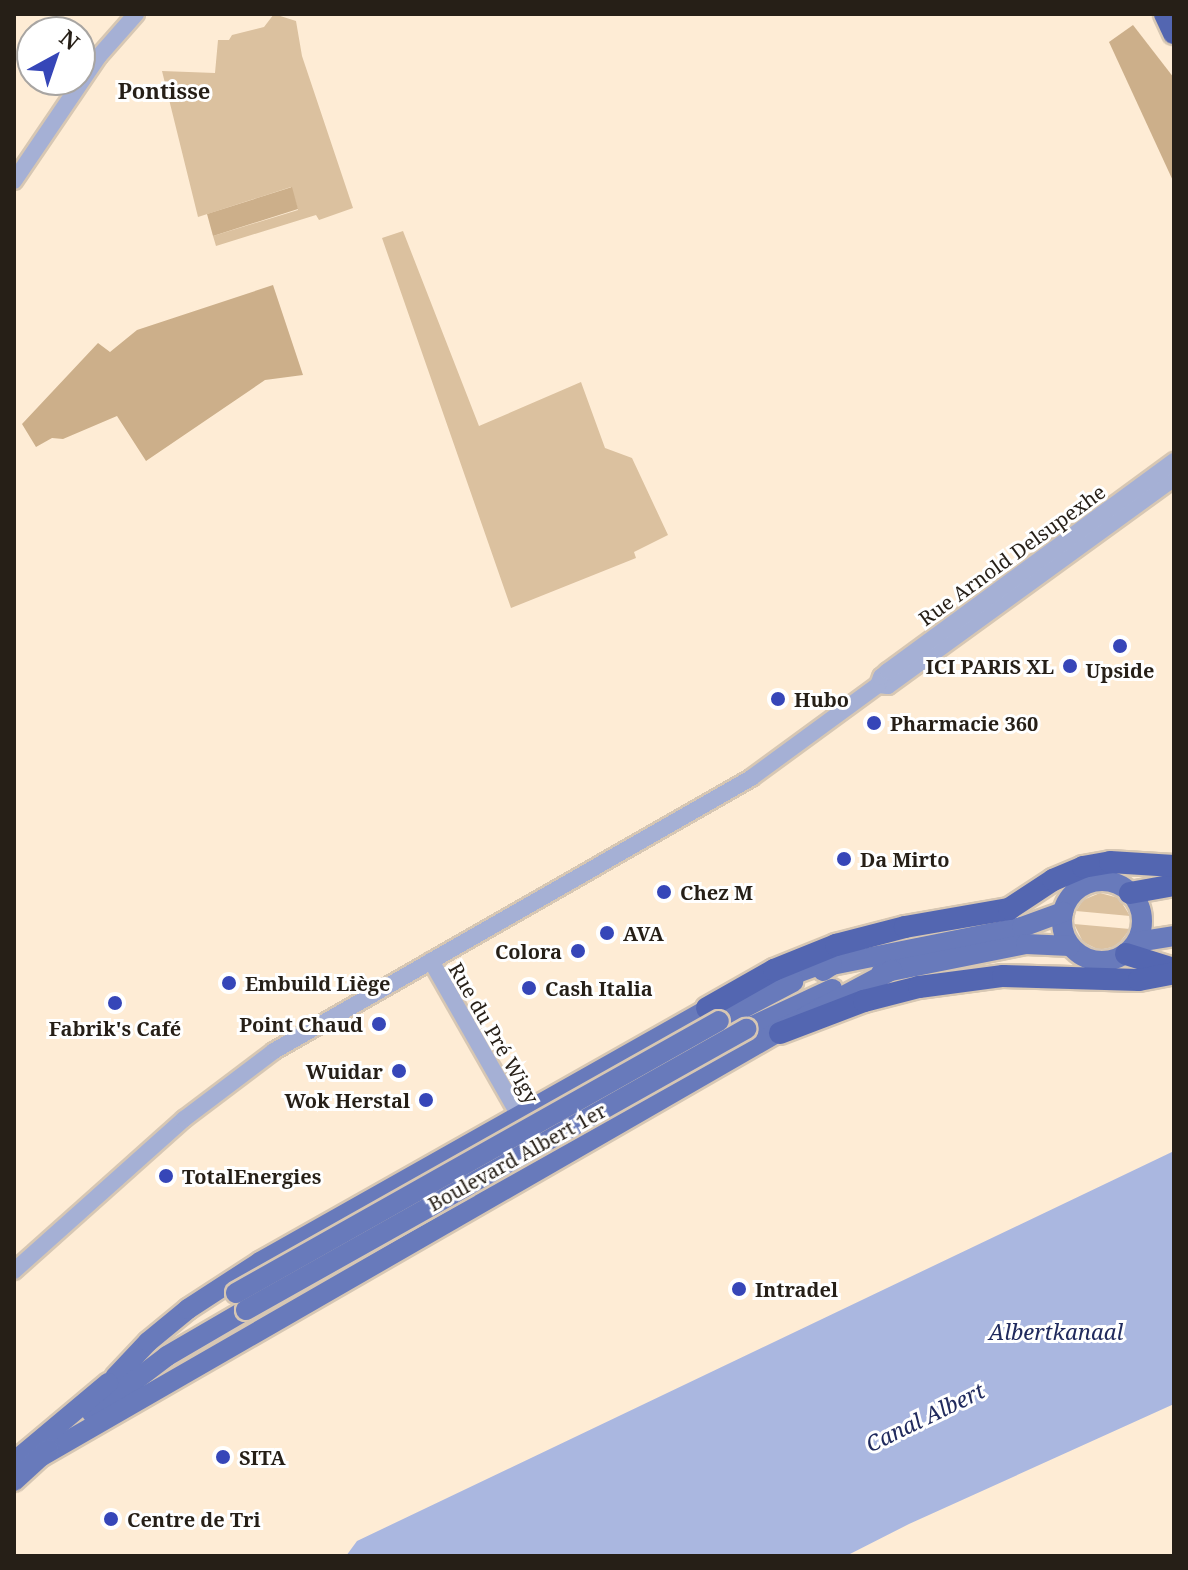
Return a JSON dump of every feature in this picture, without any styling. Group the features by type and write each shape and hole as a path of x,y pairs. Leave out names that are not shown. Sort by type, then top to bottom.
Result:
{"highway":[{"path":"1165,14 1174,33"},
{"path":"713,1014 761,976 836,945 905,927 1009,909 1053,880 1083,867 1110,862 1174,866"},
{"path":"1136,902 1174,885"},
{"path":"1131,948 1174,971"},
{"path":"780,1033 864,1001 919,987 1003,976 1139,980 1174,971"}],"main road":[{"name":"Boulevard Albert 1er","path":"14,1462 115,1377 713,1014 832,965 1022,927 1063,912 1072,894 1090,883 1112,882 1160,921 1174,924"},
{"path":"1131,948 1142,923 1136,902"},
{"path":"1063,912 1063,930 1070,946"},
{"name":"Boulevard Albert 1er","path":"14,1481 151,1367 241,1302 746,1029 817,995 892,970 1026,944 1070,946 1083,957 1100,962 1131,948 1174,936"},
{"path":"40,1457 892,970"},
{"path":"115,1377 148,1342 222,1286 518,1115 713,1014"}],"street":[{"path":"14,181 99,56 136,14"},
{"name":"Rue Arnold Delsupexhe","path":"14,1271 224,1087 284,1044 751,778 878,685 888,671 1174,461"},
{"name":"Rue Arnold Delsupexhe","path":"878,685 888,686 1173,479"},
{"name":"Rue du Pré Wigy","path":"431,961 548,1166"}],"shaded area":[{"path":"274,14 296,21 302,56 353,208 319,220 316,215 216,246 213,236 298,210 291,187 198,217 162,71 215,73 218,40 229,40 232,35 264,27"},
{"path":"1133,25 1174,78 1174,183 1109,42"},
{"path":"292,187 298,209 213,236 207,214"},
{"path":"403,231 479,426 581,382 605,448 632,458 668,535 634,552 636,558 511,608 382,238"},
{"path":"273,285 303,375 265,380 146,461 117,416 63,439 52,438 36,447 22,424 98,343 110,352 137,330"},
{"path":"1100,893 1119,898 1130,916 1076,911 1083,900"},
{"path":"1074,924 1130,929 1117,946 1099,950 1083,942"}],"water":[{"name":"Albertkanaal","path":"1174,1151 1174,1404 909,1524 846,1556 346,1556 357,1541"}],"place":[{"name":"Upside","path":"1120,646"},
{"name":"ICI PARIS XL","path":"1070,666"},
{"name":"Hubo","path":"778,699"},
{"name":"Pharmacie 360","path":"874,723"},
{"name":"Da Mirto","path":"844,859"},
{"name":"Chez M","path":"664,892"},
{"name":"AVA","path":"607,933"},
{"name":"Colora","path":"578,951"},
{"name":"Embuild Liège","path":"229,983"},
{"name":"Cash Italia","path":"529,988"},
{"name":"Fabrik's Café","path":"115,1003"},
{"name":"Point Chaud","path":"379,1024"},
{"name":"Wuidar","path":"399,1071"},
{"name":"Wok Herstal","path":"426,1100"},
{"name":"TotalEnergies","path":"166,1176"},
{"name":"Intradel","path":"739,1289"},
{"name":"SITA","path":"223,1457"},
{"name":"Centre de Tri","path":"111,1519"}],"district":[{"name":"Pontisse","path":"164,91"}],"water label":[{"name":"Canal Albert","path":"925,1417"}]}
